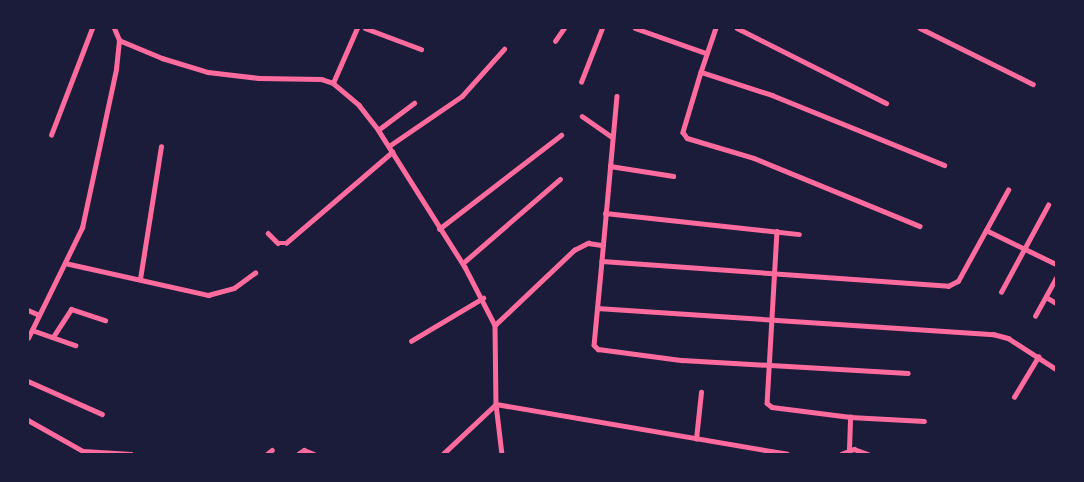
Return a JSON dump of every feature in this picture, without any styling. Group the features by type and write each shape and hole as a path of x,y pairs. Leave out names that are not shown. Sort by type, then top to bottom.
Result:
{"street":[{"path":"51,135 92,28"},
{"path":"28,338 82,228 116,69 119,40 114,28"},
{"path":"333,83 357,28"},
{"path":"365,28 421,49"},
{"path":"555,41 564,28"},
{"path":"581,82 602,28"},
{"path":"635,28 706,53"},
{"path":"716,28 706,53 683,132 687,138 754,158 920,226"},
{"path":"737,28 886,103"},
{"path":"746,34 749,28"},
{"path":"920,28 1033,84"},
{"path":"119,40 208,72 259,78 310,78 333,83 358,105 389,146 462,263 495,325 496,404 502,454"},
{"path":"389,146 462,96 504,49"},
{"path":"701,72 772,95 944,165"},
{"path":"617,96 611,136 594,345 598,349 682,360 908,373"},
{"path":"378,130 414,103"},
{"path":"582,116 611,136"},
{"path":"440,229 561,135"},
{"path":"140,279 161,147"},
{"path":"268,233 278,243 286,243 392,152"},
{"path":"610,166 673,176"},
{"path":"462,263 560,179"},
{"path":"602,261 772,275 948,286 958,280 1008,190"},
{"path":"1001,292 1048,205"},
{"path":"605,213 799,234"},
{"path":"986,230 1056,264"},
{"path":"777,231 770,317 769,406 850,417 924,421"},
{"path":"495,325 574,250 588,243 603,245"},
{"path":"65,263 208,295 234,288 255,273"},
{"path":"1035,316 1056,278"},
{"path":"1046,297 1056,303"},
{"path":"411,341 482,298"},
{"path":"598,308 770,317 993,334 1008,338 1056,369"},
{"path":"53,337 71,309 105,320"},
{"path":"28,310 40,315"},
{"path":"32,330 75,345"},
{"path":"1014,397 1038,357"},
{"path":"28,381 102,414"},
{"path":"696,439 701,392"},
{"path":"496,404 788,454"},
{"path":"443,454 496,404"},
{"path":"849,449 850,417"},
{"path":"28,420 83,451 131,454"},
{"path":"841,454 849,449 868,454"},
{"path":"267,454 272,450"},
{"path":"298,454 302,450 314,454"}]}
